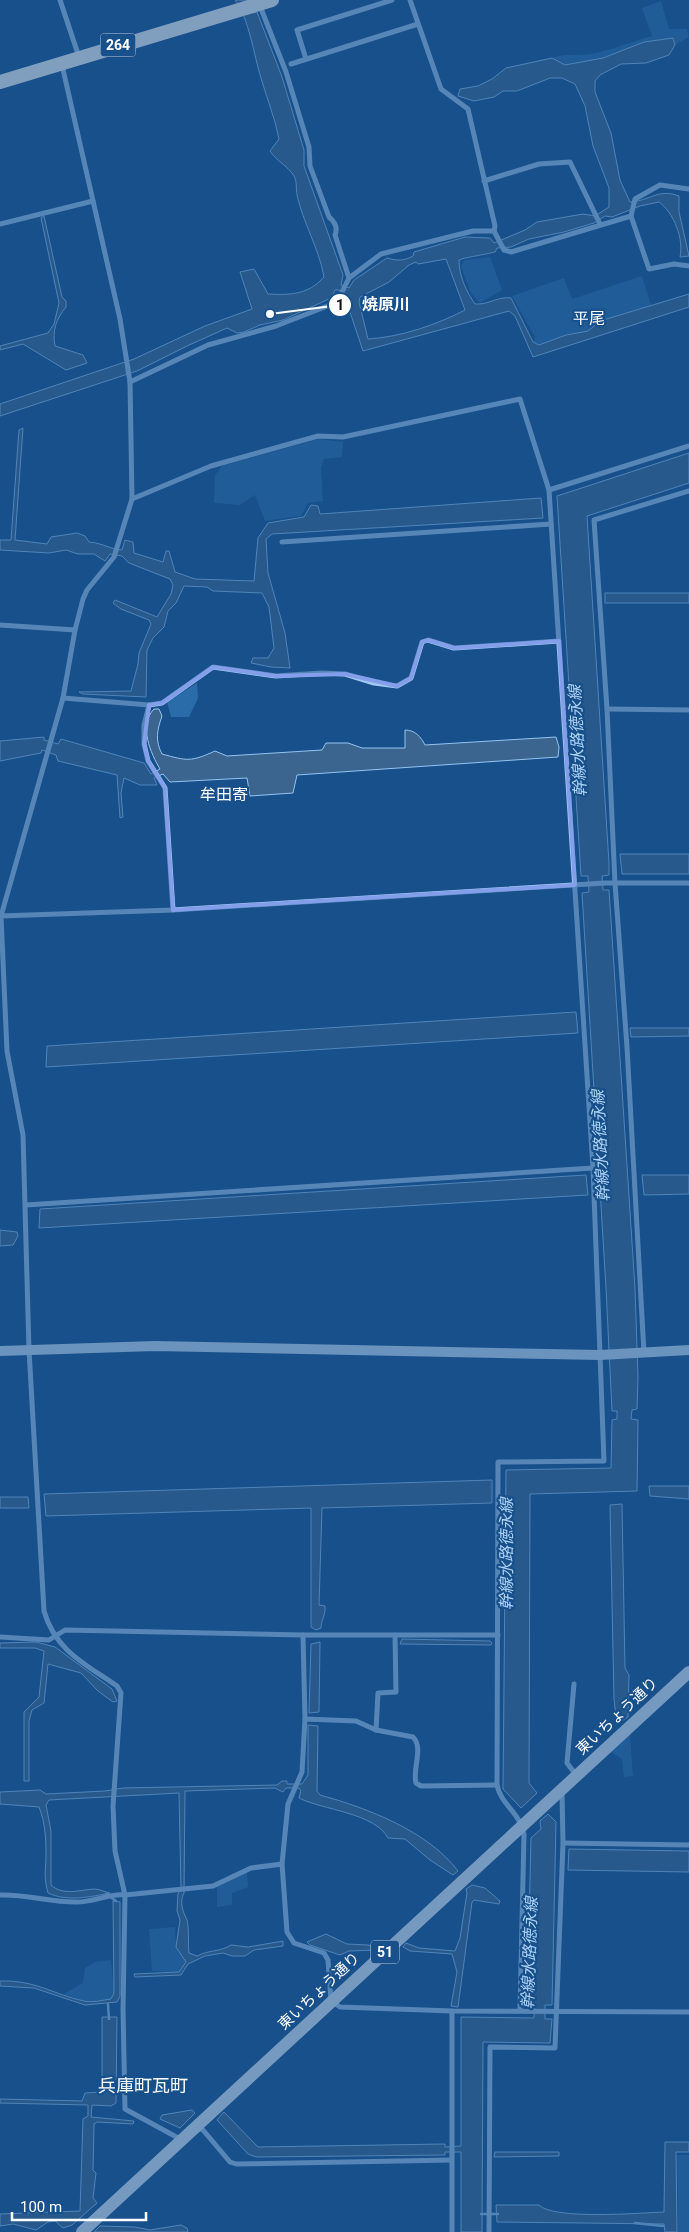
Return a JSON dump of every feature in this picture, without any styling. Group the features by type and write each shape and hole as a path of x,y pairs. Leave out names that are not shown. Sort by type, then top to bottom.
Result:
{"highway":[{"name":"264","path":"0,82 61,62 265,2"}],"main road":[{"name":"東いちょう通り","path":"82,2232 689,1672"}],"street":[{"path":"60,0 79,57"},
{"path":"306,59 297,30 392,0"},
{"path":"410,0 441,89 468,108 495,226 494,231 504,250 510,252 559,239 632,214"},
{"path":"265,2 263,18 286,72 309,146 310,166 328,218 334,221 337,231 335,235 349,278"},
{"path":"291,64 418,24"},
{"path":"61,62 127,357 130,382 132,499 114,557 87,590 75,630 63,698 0,916 6,1051 23,1135 29,1350 44,1611 48,1627 60,1644 73,1656 117,1686 121,1693 113,1798 115,1851 125,1896 123,2008 125,2109 182,2140"},
{"path":"484,181 539,164 570,162 600,224"},
{"path":"689,189 660,185 635,199 632,214 650,268 674,264 689,266"},
{"path":"0,224 93,201"},
{"path":"130,382 208,345 276,326 330,304 341,294 349,278 381,254 473,231 494,231"},
{"path":"132,499 211,466 318,436 343,437 520,399 549,490 593,1168 604,1461 498,1462 497,1785 499,1796 514,1811 522,1825 524,1834 520,2010"},
{"path":"549,490 689,446"},
{"path":"644,1353 627,1048 615,883 607,709 594,520 689,490"},
{"path":"282,542 551,524"},
{"path":"0,625 75,630"},
{"path":"63,698 150,705 162,702 213,667 276,676 322,673 346,674 374,683 397,686 411,678 422,642 428,640 454,648 559,640"},
{"path":"150,705 144,725 144,744 148,761 165,788 173,910"},
{"path":"607,709 689,710"},
{"path":"0,916 173,910 585,884 689,883"},
{"path":"26,1205 593,1168"},
{"path":"0,1351 155,1346 600,1355 689,1350"},
{"path":"0,1637 49,1640 65,1630 303,1635 498,1635"},
{"path":"303,1635 305,1719 302,1772 288,1804 282,1864 287,1932 294,1943 324,1953 328,1960 331,2001 340,2006 452,2011 689,2012"},
{"path":"376,1730 378,1693 396,1692 395,1635"},
{"path":"574,1684 567,1763 576,1776"},
{"path":"305,1719 356,1721 376,1730 406,1734 416,1740 418,1750 414,1778 416,1784 421,1786 497,1785"},
{"path":"489,2232 490,2047 555,2048 563,1843 562,1789"},
{"path":"563,1843 689,1845"},
{"path":"0,1895 76,1902 106,1898 118,1894 125,1896 213,1886 251,1868 282,1864"},
{"path":"452,2011 452,2232"},
{"path":"197,2127 203,2130 230,2162 236,2164 451,2157"}],"highlighted area":[{"path":"428,640 454,648 559,641 575,885 173,910 165,788 148,761 144,744 149,705 162,703 213,667 276,676 345,674 397,686 411,678 422,642"}],"shaded area":[{"path":"661,1 669,29 687,29 689,37 675,45 672,38 644,42 603,58 565,65 552,58 586,55 652,36 642,8"},
{"path":"490,257 502,290 480,303 471,293 461,266 464,260"},
{"path":"642,276 651,305 600,321 588,331 566,335 539,345 533,342 535,337 512,296 564,278 572,299"},
{"path":"319,439 343,442 342,457 324,459 321,468 323,501 308,503 301,516 265,521 255,495 240,505 214,503 215,475 222,466"},
{"path":"197,683 198,698 189,717 171,717 167,702"},
{"path":"630,1734 633,1776 624,1777 622,1759 610,1751"},
{"path":"247,1872 248,1887 232,1893 232,1905 217,1907 217,1887"},
{"path":"175,1927 176,1947 186,1962 179,1972 152,1971 149,1929"},
{"path":"111,1960 114,1993 111,1999 86,2002 64,1994 83,1983 85,1968 95,1962"},
{"path":"677,2155 689,2155 689,2232 678,2232"}],"water":[{"path":"235,0 248,0 253,13 257,12 282,77 304,150 304,166 343,275 341,285 349,288 354,280 387,258 407,259 413,256 414,252 465,237 490,238 494,243 525,230 537,222 583,214 595,216 609,207 609,188 593,146 585,106 575,84 562,78 550,78 517,91 503,91 494,97 474,101 458,96 460,89 478,86 492,79 506,68 552,58 565,65 603,58 644,42 673,38 675,45 669,55 646,63 621,64 600,75 595,81 595,92 611,133 620,180 630,202 665,193 679,196 679,212 689,256 680,257 681,242 677,227 669,213 659,202 640,206 612,217 605,216 594,223 564,232 529,239 511,247 497,248 495,252 461,259 459,260 459,266 464,283 475,304 511,298 533,342 539,345 566,335 588,331 600,321 689,294 689,307 533,357 515,316 509,311 363,351 346,300 347,295 335,290 331,298 283,320 237,333 227,328 137,371 0,416 0,404 134,359 205,326 252,309 240,272 254,269 268,294 305,291 324,277 319,256 303,216 297,195 295,178 270,151 279,139 258,69 248,27","holes":["446,259 465,310 442,321 418,329 393,336 368,339 359,302 360,297 389,282 409,265 416,262 418,264"]},
{"path":"44,216 62,297 66,301 66,307 56,325 54,335 55,346 83,355 87,363 66,370 23,344 0,350 0,346 48,333 54,324 59,303 41,218"},
{"path":"23,428 15,540 47,544 51,537 77,533 85,536 89,542 122,550 125,540 133,542 134,553 163,562 166,551 169,551 175,572 195,579 254,581 258,538 268,523 304,517 311,505 318,506 320,514 541,498 543,518 272,534 266,539 268,573 285,633 290,668 251,663 253,658 268,658 274,648 269,607 262,593 213,591 207,587 184,586 176,603 168,611 164,627 153,638 147,650 146,697 83,694 79,692 131,691 139,653 151,624 149,620 121,609 113,603 115,600 157,617 171,594 173,585 170,579 129,563 122,556 110,554 105,561 94,554 78,554 66,550 49,553 0,550 0,540 11,540 19,430"},
{"name":"幹線水路徳永線","path":"689,453 689,483 587,516 609,863 609,875 602,876 603,890 609,890 635,1288 638,1377 637,1409 632,1410 631,1419 638,1420 637,1491 530,1494 529,1783 537,1793 521,1808 503,1789 506,1470 611,1468 612,1420 617,1419 617,1411 612,1411 582,893 589,892 588,876 581,876 557,496"},
{"path":"605,593 689,593 689,603 605,603"},
{"path":"154,709 159,709 162,716 159,726 158,745 162,754 183,759 194,759 215,751 227,756 322,750 326,743 348,743 362,748 405,748 405,730 417,734 425,745 556,737 559,747 558,757 297,775 293,793 250,796 247,778 170,782 163,774 154,778 157,785 140,785 124,778 121,793 123,817 120,818 117,775 58,761 56,755 42,750 41,753 0,761 0,741 44,737 44,740 58,744 61,739 144,763 151,774 160,769 150,748 146,731 149,716"},
{"path":"620,854 689,854 689,874 622,874"},
{"path":"576,1012 578,1033 46,1067 47,1046"},
{"path":"630,1028 689,1028 689,1036 631,1037"},
{"path":"586,1175 588,1195 39,1228 40,1209"},
{"path":"642,1175 689,1175 689,1194 644,1195"},
{"path":"0,1230 17,1232 18,1236 13,1245 0,1246"},
{"path":"492,1480 492,1503 322,1508 319,1605 325,1606 325,1609 321,1628 316,1630 311,1627 311,1508 46,1516 44,1494"},
{"path":"649,1486 689,1486 689,1499 650,1496"},
{"path":"0,1497 28,1497 29,1508 0,1508"},
{"path":"622,1504 625,1668 629,1675 628,1717 617,1724 614,1700 610,1505"},
{"path":"402,1639 490,1641 492,1643 491,1645 400,1644"},
{"path":"36,1642 55,1647 112,1689 117,1701 113,1702 98,1691 81,1673 48,1664 44,1703 32,1710 29,1721 29,1781 24,1781 24,1712 39,1697 44,1651 35,1648 0,1648 0,1643"},
{"path":"320,1642 319,1712 309,1713 311,1644"},
{"path":"308,1725 318,1726 317,1791 320,1795 376,1814 414,1833 430,1844 458,1871 453,1875 430,1860 405,1839 388,1838 372,1823 348,1813 299,1798 301,1790 298,1788 286,1788 283,1792 275,1788 185,1791 184,1893 182,1903 188,1923 189,1953 197,1956 231,1945 248,1947 283,1941 283,1946 254,1950 245,1956 232,1956 223,1953 205,1956 188,1964 181,1975 135,1977 134,1974 179,1972 186,1962 176,1947 180,1920 177,1911 178,1894 181,1888 179,1793 49,1800 46,1805 51,1831 51,1885 66,1891 98,1889 110,1893 79,1898 56,1896 48,1893 45,1877 45,1830 39,1807 0,1804 0,1792 40,1790 46,1794 105,1791 123,1788 277,1785 282,1781 287,1781 287,1784 302,1784 308,1775"},
{"name":"幹線水路徳永線","path":"548,1814 556,1822 552,2005 545,2005 545,2019 552,2019 550,2043 483,2042 482,2232 461,2232 461,2152 445,2152 445,2155 256,2157 248,2154 217,2120 224,2112 258,2147 445,2144 445,2147 461,2146 461,2017 534,2018 535,2005 527,2005 531,1838 541,1829 540,1821"},
{"path":"569,1849 689,1851 689,1872 568,1870"},
{"path":"472,1885 485,1888 500,1901 499,1904 474,1900 472,1902 458,2007 451,2006 457,1972 452,1954 410,1951 403,1947 406,1943 419,1948 455,1951 460,1938 466,1889"},
{"path":"113,1901 120,1902 120,1996 117,2002 85,2005 34,1988 0,1986 0,1981 13,1981 34,1985 84,2001 94,2002 111,1999 114,1993"},
{"path":"326,1934 347,1944 368,1945 376,1948 375,1950 349,1951 340,1955 310,1945 307,1942"},
{"path":"102,2017 117,2017 116,2103 111,2106 92,2105 91,2117 134,2121 133,2124 97,2122 94,2124 93,2170 96,2173 93,2198 97,2203 72,2225 63,2228 55,2221 48,2222 36,2230 13,2224 0,2226 0,2214 80,2211 83,2119 88,2116 88,2105 0,2103 0,2099 82,2101 85,2093 102,2092"},
{"path":"192,2110 195,2113 180,2128 160,2119 162,2115"},
{"path":"665,2142 689,2142 689,2152 676,2152 677,2232 665,2232 664,2224 497,2222 496,2205 539,2205 547,2210 578,2214 664,2212"},
{"path":"495,2152 559,2152 559,2156 494,2157"},
{"path":"181,2225 187,2228 188,2232 94,2232 100,2226 135,2227 150,2230"}],"waterway":[{"path":"106,1894 116,1901"},
{"path":"108,2004 109,2019"},
{"path":"481,2214 498,2214"},
{"path":"635,2223 663,2226"}],"place":[{"name":"焼原川","path":"270,314"}],"district":[{"name":"平尾","path":"589,318"},
{"name":"牟田寄","path":"224,794"},
{"name":"兵庫町瓦町","path":"143,2086"}]}
